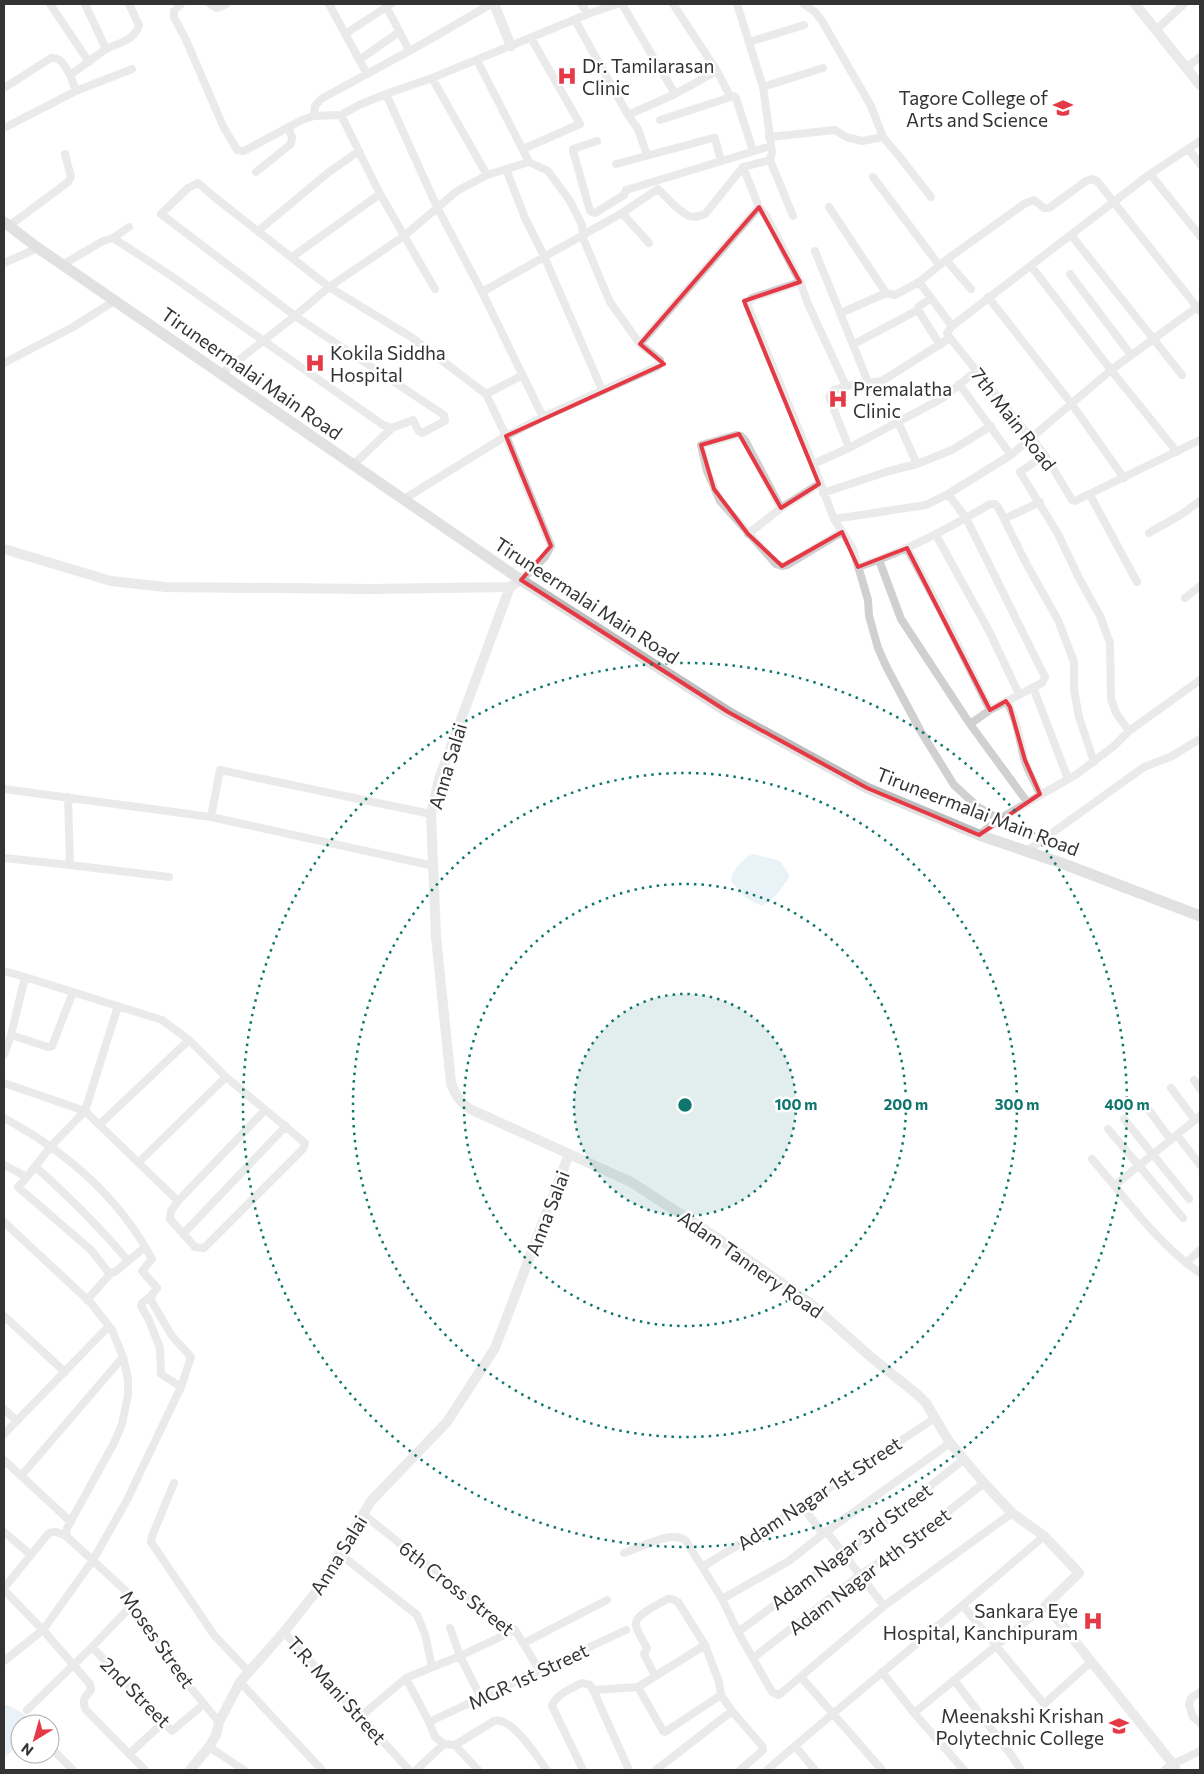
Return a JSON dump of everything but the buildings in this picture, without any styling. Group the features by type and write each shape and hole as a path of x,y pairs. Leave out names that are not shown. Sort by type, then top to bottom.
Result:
{"main road":[{"name":"Tiruneermalai Main Road","path":"6,224 38,248 64,264 521,580 728,712 867,788 979,834 1200,916"}],"street":[{"path":"50,4 89,62"},
{"path":"85,4 106,49"},
{"path":"70,75 106,49 130,39 139,25 129,4"},
{"path":"180,4 174,11 174,16 223,126 237,150 244,152 314,116 341,115 386,94 432,78 617,4"},
{"path":"210,4 217,8 226,4"},
{"path":"329,4 366,74"},
{"path":"314,116 315,106 321,99 492,4 511,46"},
{"path":"581,4 588,14"},
{"path":"622,4 675,94"},
{"path":"673,4 718,72 728,92"},
{"path":"737,4 763,87 772,152 770,160 794,216"},
{"path":"804,4 815,12 822,22 870,106 883,137 931,197"},
{"path":"1135,4 1200,85"},
{"path":"1156,30 1184,4"},
{"path":"345,34 388,5 409,50"},
{"path":"575,20 628,116 638,129 647,155"},
{"path":"749,42 804,25"},
{"path":"359,60 400,32"},
{"path":"523,149 580,124 531,38"},
{"path":"1186,68 1200,57"},
{"path":"4,88 51,58 56,58 60,60 70,75 76,91"},
{"path":"404,499 506,436 543,417 658,366 660,360 640,344 610,302 583,234 582,225 570,201 548,171 529,162 477,60"},
{"path":"763,87 823,68"},
{"path":"4,128 76,91 132,69"},
{"path":"628,116 718,72"},
{"path":"432,78 487,175"},
{"path":"386,94 437,207 482,292 543,417"},
{"path":"660,120 734,96 752,152"},
{"path":"341,115 380,194 435,289"},
{"path":"256,172 291,144 292,137 288,128"},
{"path":"769,137 835,130 846,137 862,141 883,137"},
{"path":"616,164 713,138 715,138 721,161"},
{"path":"597,141 574,148 573,151 590,211 595,213 624,195 626,190 771,146"},
{"path":"849,448 829,397 834,390 846,386 882,381 940,345 950,338 947,333 952,326 988,297 1150,174 1200,141"},
{"path":"1189,150 1200,164"},
{"path":"258,231 329,172 359,151"},
{"path":"6,224 68,182 71,177 65,154"},
{"path":"482,292 622,213 658,189 690,216 697,217 705,214 743,167 770,160"},
{"path":"222,373 329,287 404,236 458,191 487,175 529,162"},
{"path":"743,167 759,207 800,282 808,304 846,386"},
{"path":"506,169 525,218 544,256 602,390"},
{"path":"1150,174 1200,236"},
{"path":"873,177 939,266"},
{"path":"829,207 886,292 896,295 919,282 946,260 1024,204 1034,200 1044,208 1050,208 1086,181 1092,179 1097,181 1199,307 1153,338 1111,370 1011,455 948,494 926,505 834,519"},
{"path":"4,549 111,581 166,587 370,589 510,587 521,580 545,557 551,546 506,436 486,394 411,337 329,287 198,182 188,188 161,214 294,316 446,418 443,422 422,433 418,430 413,420 392,428 354,464"},
{"path":"292,257 380,194"},
{"path":"640,344 759,207"},
{"path":"622,213 649,243"},
{"path":"64,264 103,241 113,238 129,227"},
{"path":"1071,235 1182,375"},
{"path":"113,238 383,425 392,428"},
{"path":"4,263 38,248"},
{"path":"815,251 868,382"},
{"path":"946,260 971,290"},
{"path":"1030,266 1177,452"},
{"path":"1070,274 1131,355"},
{"path":"800,282 752,298 747,304 834,519 853,549 868,600 869,616 878,648 920,730 954,785 978,807 999,819"},
{"path":"919,282 952,326"},
{"path":"841,314 886,292"},
{"path":"988,297 1071,403 1124,478"},
{"path":"854,344 918,310 918,307 930,299"},
{"path":"4,363 73,327 116,300"},
{"path":"918,310 940,345"},
{"name":"7th Main Road","path":"950,338 1046,455 1072,500 1075,501 1090,495"},
{"path":"813,464 849,448 943,398 976,371"},
{"path":"486,394 523,375"},
{"path":"960,384 1011,455"},
{"path":"898,422 916,464"},
{"path":"823,492 889,470 916,464 952,450 991,426"},
{"path":"781,508 745,440 741,436 736,435 701,445 707,471 720,501 776,564 782,566 842,532"},
{"path":"1137,582 1090,495 1200,440"},
{"path":"1046,455 1020,472 1040,502 1100,616 1110,643 1111,699 1116,713 1129,731"},
{"path":"748,534 781,508 819,484"},
{"path":"948,494 966,518 1045,677 1042,683 990,710 970,724"},
{"path":"1149,533 1200,501"},
{"path":"1004,519 1040,502"},
{"path":"858,567 936,535 990,504 995,504 1058,620 1074,662 1074,690 1079,717 1094,762"},
{"path":"936,535 989,631 1019,694"},
{"path":"907,548 941,611 990,710"},
{"path":"879,560 901,619 970,724 1028,802"},
{"path":"1185,598 1200,586"},
{"name":"Anna Salai","path":"190,1770 209,1747 216,1735 218,1722 240,1682 284,1632 319,1588 371,1501 447,1422 494,1348 569,1154 470,1109 455,1094 452,1083 436,936 431,814 440,779 510,587"},
{"path":"979,834 999,819 1094,762 1129,731 1200,680"},
{"path":"1033,687 1068,779"},
{"path":"1006,701 1020,736 1024,760 1040,794"},
{"path":"1027,851 1144,767 1170,757 1200,739"},
{"path":"211,816 220,770 431,814"},
{"path":"4,789 211,816 434,866"},
{"path":"68,798 70,865"},
{"path":"4,858 169,877"},
{"path":"4,972 162,1020 189,1040 226,1077 286,1126 304,1143 303,1149 204,1248 195,1247 169,1216 178,1201 265,1110"},
{"path":"4,1055 11,1035 25,977"},
{"path":"11,1035 48,1047 52,1046 73,992"},
{"path":"111,1274 91,1250 15,1191 51,1146 85,1111 118,1006"},
{"path":"100,1125 189,1040"},
{"path":"140,1162 226,1077"},
{"path":"1194,1080 1200,1089"},
{"path":"4,1083 85,1111 140,1162 178,1201"},
{"path":"1114,1185 1199,1118 1171,1088"},
{"path":"1148,1109 1200,1164"},
{"path":"4,1118 51,1146 91,1179 118,1207 145,1248 152,1260 142,1271 157,1288 152,1296 142,1303 141,1306 149,1320 160,1348 161,1374 181,1387"},
{"path":"1124,1120 1189,1199"},
{"path":"183,1234 286,1126"},
{"path":"1108,1129 1138,1167 1183,1218"},
{"name":"Adam Tannery Road","path":"569,1154 630,1182 719,1238 810,1303 872,1358 918,1395 926,1403 950,1443 963,1460 1012,1513 1044,1536 1079,1573 1046,1605"},
{"path":"1092,1159 1152,1229 1186,1263 1200,1273"},
{"path":"4,1165 27,1177"},
{"path":"36,1167 76,1203 105,1233 128,1261"},
{"path":"4,1222 87,1300 109,1326 123,1357 128,1379 128,1395 122,1424 110,1451 67,1528 66,1536 58,1532 52,1532 4,1586 92,1686 84,1699 83,1705 86,1710 145,1770"},
{"path":"87,1300 111,1274 145,1248"},
{"path":"1186,1263 1200,1250"},
{"path":"4,1661 43,1630 93,1560 127,1500 181,1387 192,1357 172,1336 152,1302 152,1296"},
{"path":"4,1316 64,1372"},
{"path":"4,1434 109,1326"},
{"path":"21,1476 123,1357"},
{"path":"4,1410 17,1421"},
{"name":"Adam Nagar 1st Street","path":"702,1567 802,1506 935,1418"},
{"path":"722,1599 789,1561 824,1532 950,1443"},
{"path":"4,1460 71,1522"},
{"name":"Adam Nagar 3rd Street","path":"738,1632 844,1554 963,1460"},
{"path":"174,1483 152,1536 152,1545 214,1636 249,1672"},
{"name":"Adam Nagar 4th Street","path":"754,1658 860,1575 925,1530 984,1483"},
{"path":"802,1506 844,1554 884,1606"},
{"path":"624,1554 670,1536 682,1537 722,1599 738,1632 772,1692 779,1695 884,1606 1012,1513"},
{"name":"6th Cross Street","path":"363,1514 492,1617 515,1630 524,1642 540,1672"},
{"path":"4,1532 31,1555"},
{"name":"Moses Street","path":"66,1536 117,1581 134,1603 181,1676 218,1722"},
{"path":"767,1770 1044,1536"},
{"path":"340,1554 417,1615 425,1634 432,1667"},
{"path":"655,1676 644,1654 647,1648 636,1625 636,1620 668,1599 672,1599 678,1602 704,1645 719,1682 721,1695 762,1746 763,1750 740,1770"},
{"path":"524,1642 607,1600"},
{"path":"27,1710 134,1603"},
{"path":"914,1713 1046,1605 1172,1768 1200,1751"},
{"path":"963,1606 1044,1704 1091,1662"},
{"path":"450,1628 460,1656 481,1698"},
{"path":"360,1716 406,1678 460,1656 515,1630"},
{"name":"MGR 1st Street","path":"429,1722 540,1672 626,1630"},
{"name":"T.R. Mani Street","path":"284,1632 409,1770"},
{"path":"593,1690 638,1687 704,1645"},
{"name":"2nd Street","path":"92,1647 172,1731 204,1704"},
{"path":"882,1672 914,1713 964,1770"},
{"path":"801,1677 882,1770"},
{"path":"406,1678 435,1737 444,1744 455,1745 494,1721 502,1720 512,1726 547,1770"},
{"path":"954,1680 1021,1770"},
{"path":"240,1682 322,1770"},
{"path":"583,1770 552,1706 560,1695 582,1683 590,1685 593,1690 629,1770"},
{"path":"638,1687 665,1732 721,1695"},
{"path":"1200,1692 1191,1698 1189,1705 1193,1716 1200,1724"},
{"path":"656,1770 667,1767 732,1711"},
{"path":"129,1754 164,1722"},
{"path":"416,1770 444,1744"},
{"path":"455,1745 478,1770"},
{"path":"795,1746 815,1770"},
{"path":"209,1747 244,1770"},
{"path":"60,1757 74,1770"}],"highlighted area":[{"path":"759,207 800,282 744,301 819,484 781,508 739,434 701,445 714,489 748,534 782,566 842,532 858,567 907,548 990,710 1006,701 1010,707 1025,760 1040,794 979,835 867,788 728,712 521,580 551,546 506,436 664,364 640,344"}],"water":[{"path":"753,854 780,861 789,877 774,897 762,906 746,898 731,881 739,864"},
{"path":"4,1704 24,1714 10,1714 10,1753 4,1758"}],"place":[{"name":"Dr. Tamilarasan Clinic","path":"567,76"},
{"name":"Tagore College of Arts and Science","path":"1063,108"},
{"name":"Kokila Siddha Hospital","path":"315,363"},
{"name":"Premalatha Clinic","path":"838,399"},
{"name":"Sankara Eye Hospital, Kanchipuram","path":"1093,1621"},
{"name":"Meenakshi Krishan Polytechnic College","path":"1119,1726"}]}
